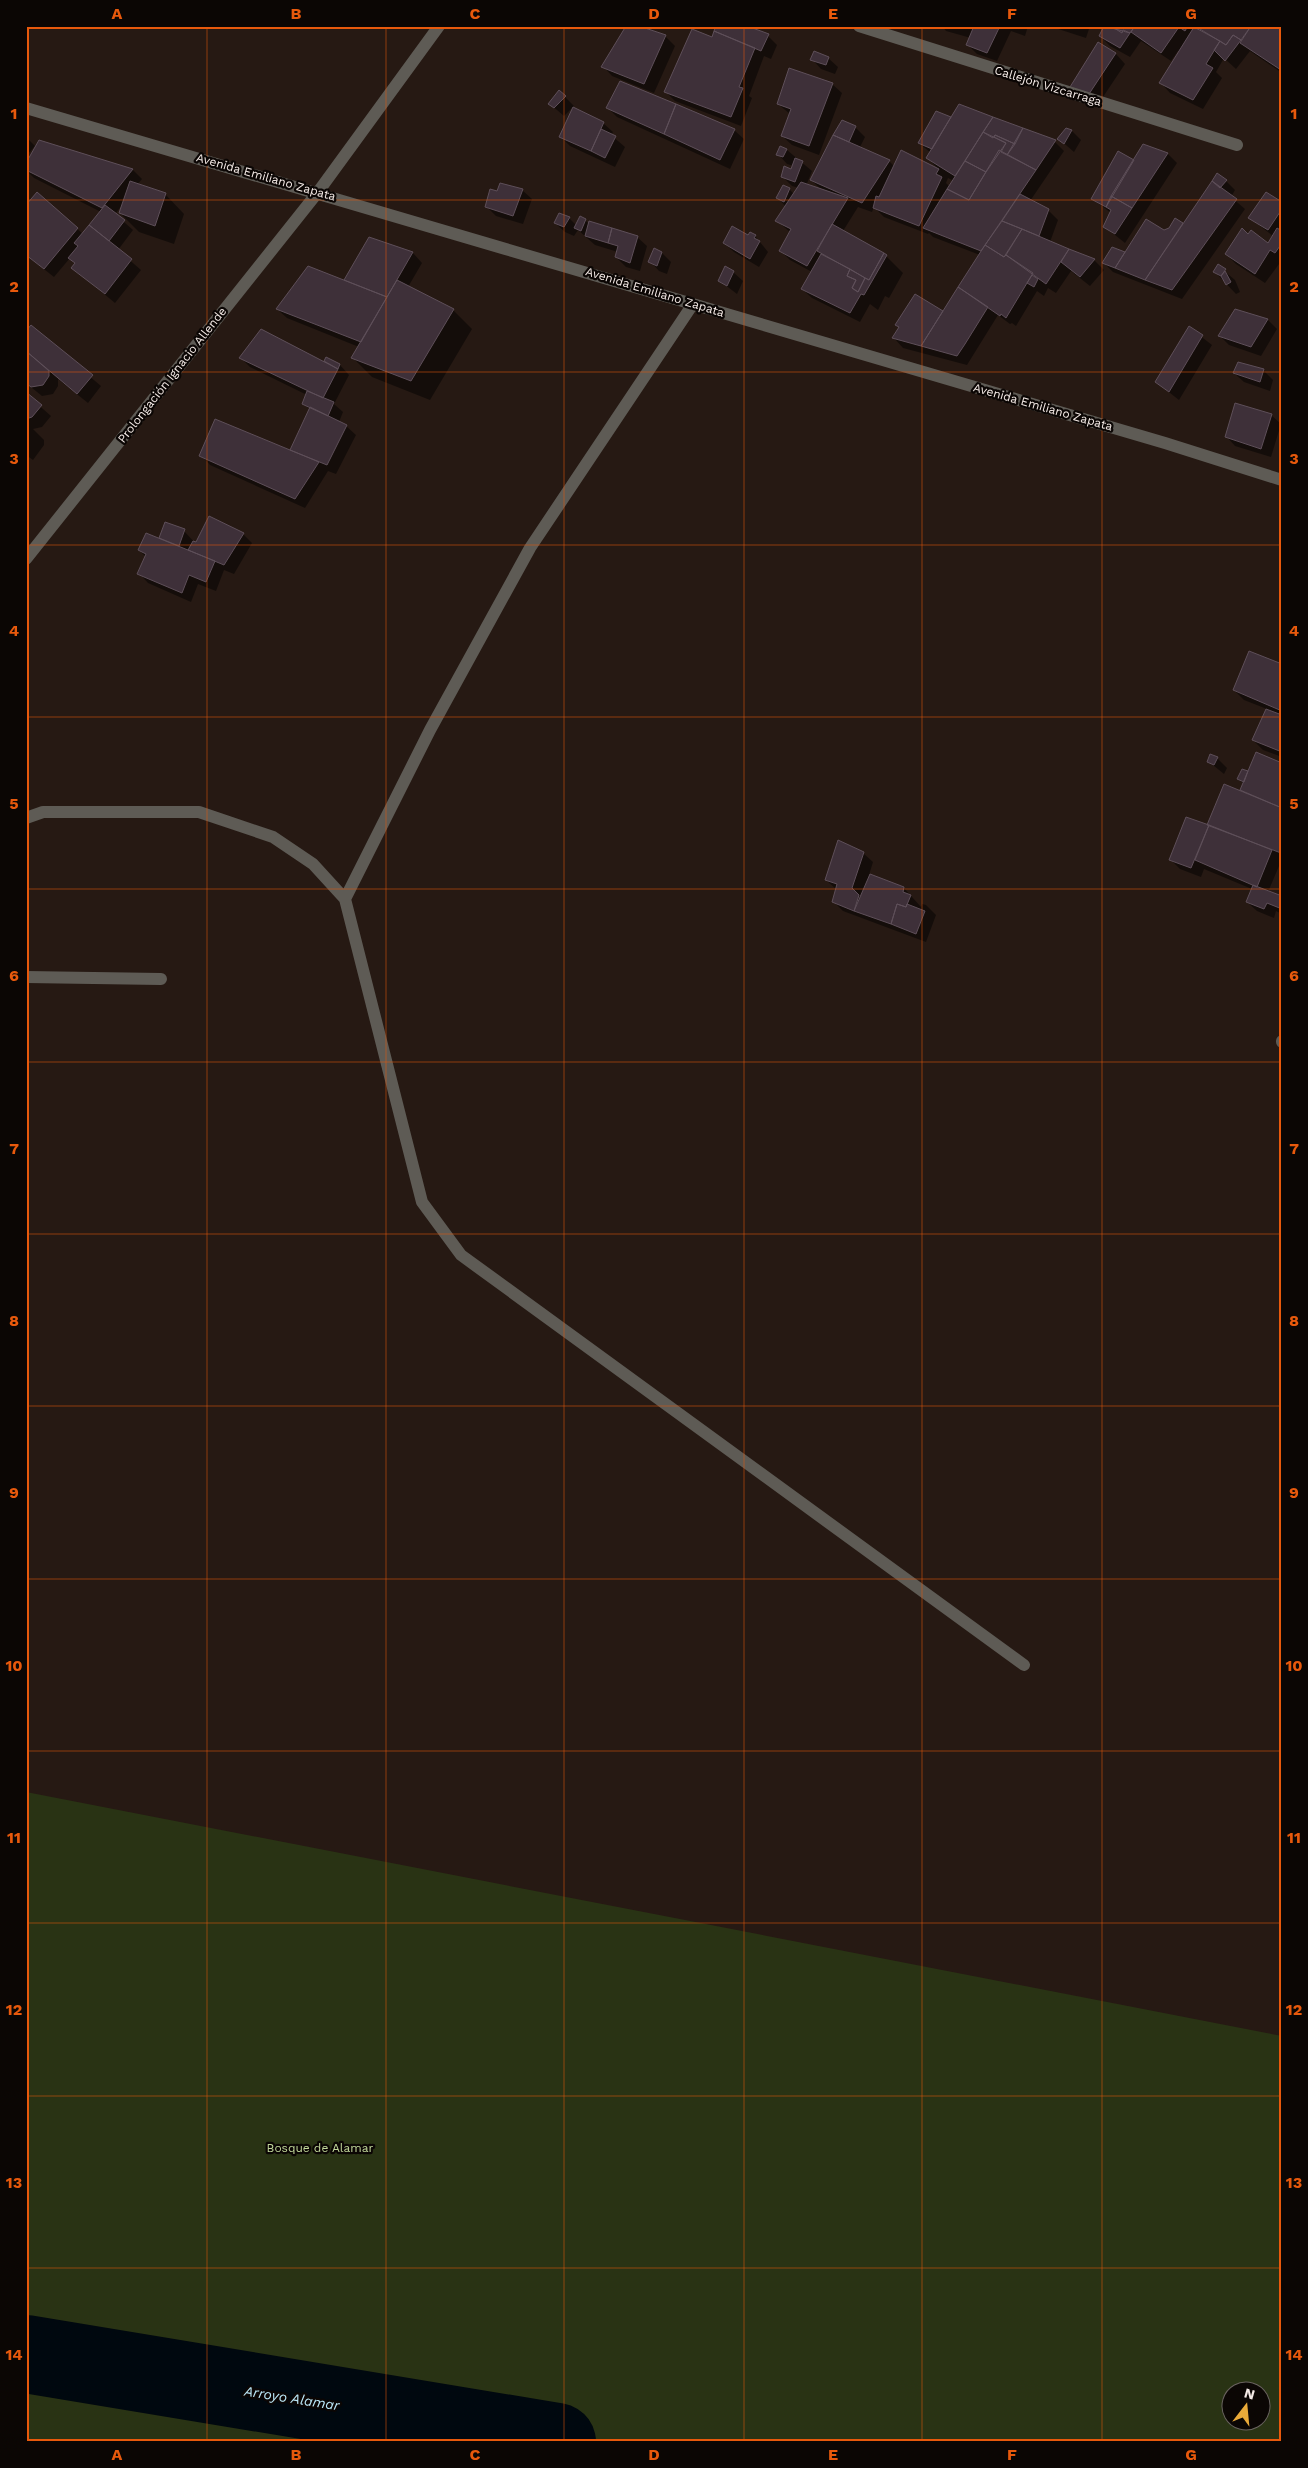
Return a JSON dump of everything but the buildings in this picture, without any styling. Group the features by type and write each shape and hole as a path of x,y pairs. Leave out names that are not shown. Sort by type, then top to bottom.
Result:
{"street":[{"name":"Prolongación Ignacio Allende","path":"26,559 318,192 439,26"},
{"name":"Callejón Vizcarraga","path":"860,26 1237,145"},
{"name":"Avenida Emiliano Zapata","path":"26,108 318,192 1282,480"},
{"path":"345,900 430,730 530,548 693,304"},
{"path":"26,818 43,812 199,812 273,837 313,864 345,900 422,1202 462,1255 1024,1666"},
{"path":"26,977 161,979"}],"green space":[{"name":"Bosque de Alamar","path":"26,1792 1282,2036 1282,2442 26,2442"}],"waterway":[{"name":"Arroyo Alamar","path":"26,2354 557,2442"}]}
